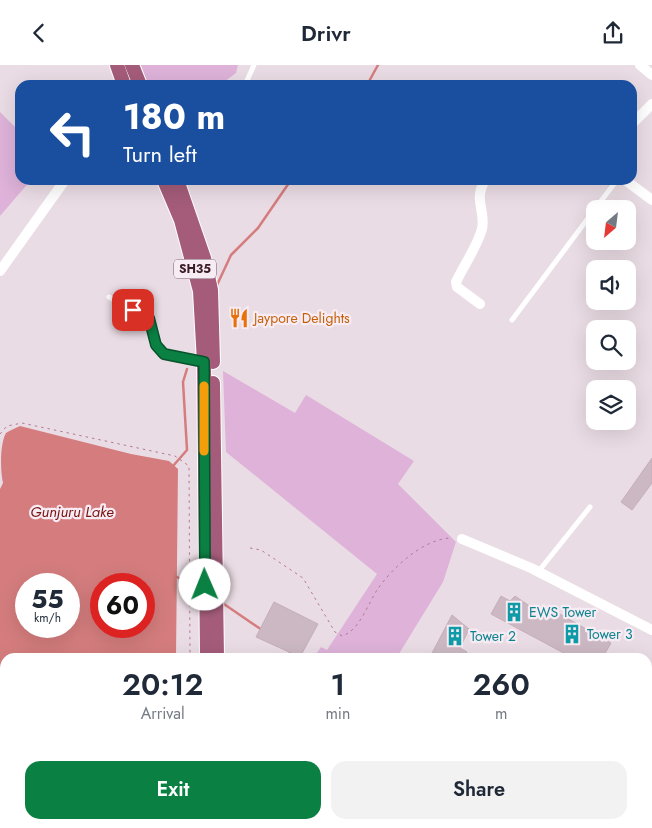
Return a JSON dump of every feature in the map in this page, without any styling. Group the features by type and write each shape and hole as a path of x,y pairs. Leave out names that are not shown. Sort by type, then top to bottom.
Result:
{"main road":[{"path":"117,65 122,80"},
{"path":"132,65 138,80"},
{"name":"SH35","path":"176,185 181,220 200,291 204,362 206,653"},
{"name":"SH35","path":"177,185 204,259 211,290 217,653"}],"street":[{"path":"640,65 652,75"},
{"path":"637,119 652,104"},
{"path":"0,271 61,185"},
{"path":"480,305 457,287 456,281 481,231 483,220 478,201 479,189 482,185"},
{"path":"632,185 652,200"},
{"path":"462,539 538,572 652,630"}],"lane":[{"path":"247,80 254,65"},
{"path":"602,200 613,185"},
{"path":"512,320 586,221"},
{"path":"109,297 149,318 156,345 164,354 204,362"},
{"path":"538,572 590,507"}],"path":[{"path":"0,434 7,426 22,423 175,456 189,466 190,653"},
{"path":"250,548 261,550 304,578 334,632 342,636 354,627 382,584 416,551 447,538 462,539"}],"shaded area":[{"path":"141,65 238,65 236,73 227,80 146,80"},
{"path":"0,112 15,127 15,185 27,185 0,216"},
{"path":"223,371 295,413 306,395 414,461 398,484 456,542 443,582 399,653 317,653 321,647 327,650 377,574 226,452"}],"water":[{"name":"Gunjuru Lake","path":"20,426 131,454 169,461 178,469 176,653 0,653 0,489 3,483 1,457 6,433"}],"building":[{"path":"652,458 652,483 632,510 621,502"},
{"path":"501,596 510,601 515,596 550,620 555,612 558,613 611,643 605,653 564,653 491,614"},
{"path":"274,602 318,624 302,653 291,653 256,637"},
{"name":"Tower 2","path":"452,615 469,629 460,648 466,653 432,653"}],"waterway":[{"path":"370,80 378,65"},
{"path":"217,285 231,255 258,228 288,185"},
{"path":"173,466 187,450 183,382 187,369"},
{"path":"175,576 201,590"},
{"path":"221,602 262,630"},
{"path":"288,650 291,653"}],"slow traffic":[{"path":"204,386 204,451"}],"place":[{"name":"Jaypore Delights","path":"239,318"},
{"name":"EWS Tower","path":"514,612"},
{"name":"Tower 3","path":"572,634"},
{"name":"Tower 2","path":"455,636"}],"route":[{"path":"133,310 149,318 156,345 164,354 204,362 205,585"}]}
